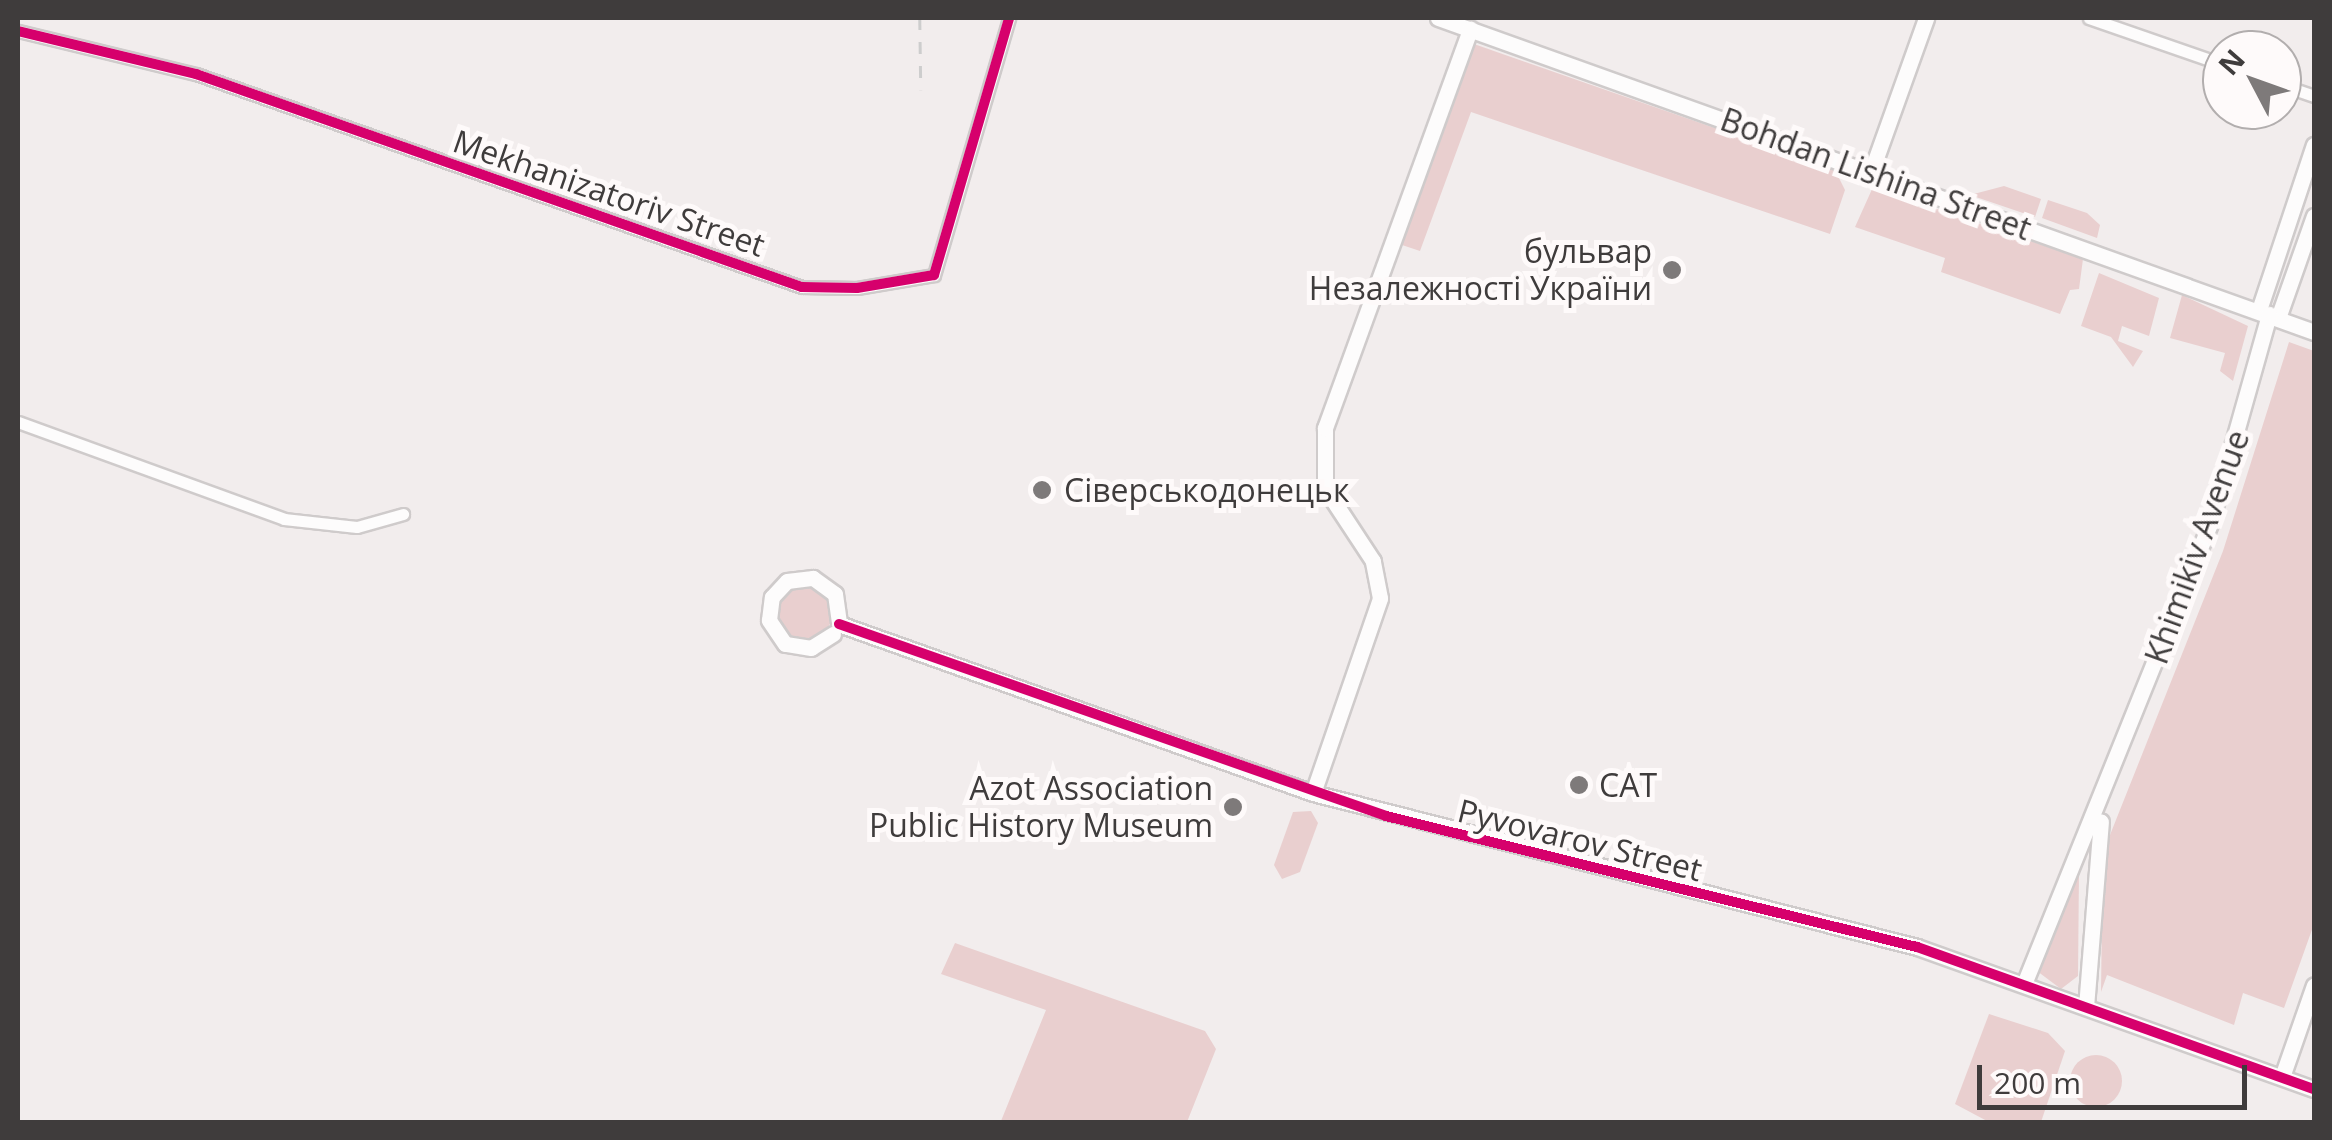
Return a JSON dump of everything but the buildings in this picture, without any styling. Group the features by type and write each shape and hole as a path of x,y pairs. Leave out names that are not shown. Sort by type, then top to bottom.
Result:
{"street":[{"name":"Mekhanizatoriv Street","path":"18,31 196,74 802,287 857,288 934,275 1009,18"},
{"name":"Bohdan Lishina Street","path":"1438,18 1472,23 2314,332"},
{"path":"1871,172 1926,18"},
{"path":"2090,18 2202,57"},
{"path":"1313,793 1380,598 1373,561 1325,488 1326,428 1472,23"},
{"name":"Khimikiv Avenue","path":"2024,984 2112,776 2210,521 2314,144"},
{"name":"Khimikiv Avenue","path":"2268,314 2314,216"},
{"path":"18,422 284,518 356,526 404,514"},
{"path":"794,578 822,581 839,604 836,629 811,648 786,644 769,620 772,597 794,578"},
{"name":"Pyvovarov Street","path":"836,629 861,632 1335,800 1917,947 2314,1089"},
{"name":"Khimikiv Avenue","path":"2086,1006 2094,855 2112,776"},
{"path":"2282,1077 2314,985"}],"shaded area":[{"path":"1474,44 1835,170 1845,190 1830,234 1471,112 1420,251 1402,245"},
{"path":"2004,186 2041,199 2035,217 1970,195"},
{"path":"1873,187 2083,259 2079,289 2070,290 2060,314 1941,272 1945,258 1855,227"},
{"path":"2048,200 2087,213 2100,225 2097,238 2042,218"},
{"path":"2099,273 2159,298 2149,336 2122,326 2118,341 2143,351 2133,367 2111,337 2081,326"},
{"path":"2182,295 2248,326 2233,381 2220,371 2225,353 2170,338"},
{"path":"2289,342 2314,351 2314,924 2284,1008 2243,993 2234,1025 2107,975 2101,992 2102,914 2108,840 2223,551"},
{"path":"804,585 824,593 832,613 824,633 804,641 784,633 776,613 784,593"},
{"path":"1311,811 1318,823 1300,872 1282,879 1274,865 1293,812"},
{"path":"2079,871 2078,976 2061,989 2037,971"},
{"path":"955,943 1205,1031 1216,1049 1187,1122 1001,1121 1046,1010 941,974"},
{"path":"1989,1014 2048,1033 2065,1051 2041,1122 1987,1121 1955,1104"},
{"path":"2096,1055 2115,1062 2122,1081 2115,1100 2096,1107 2077,1100 2070,1081 2077,1062"}],"railway":[{"path":"920,18 921,90"}],"cycle path":[{"path":"18,31 196,74 802,287 857,288 934,275 1009,18"},
{"path":"839,624 1386,816 1917,947 2314,1089"}],"place":[{"name":"бульвар Незалежності України","path":"1672,270"},
{"name":"Сіверськодонецьк","path":"1042,490"},
{"name":"CAT","path":"1579,785"},
{"name":"Azot Association Public History Museum","path":"1233,807"}]}
